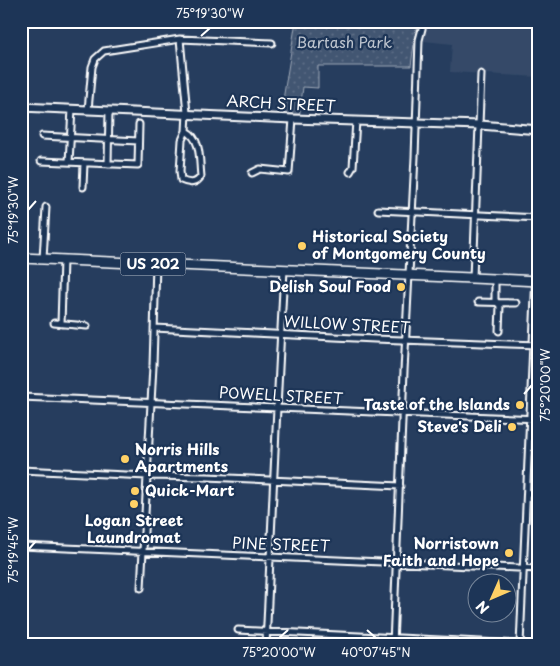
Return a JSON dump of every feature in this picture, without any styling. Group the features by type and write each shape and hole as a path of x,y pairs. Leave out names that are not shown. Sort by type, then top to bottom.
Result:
{"highway":[{"name":"US 202","path":"21,258 537,281"}],"street":[{"path":"393,645 419,40 424,21"},
{"path":"180,39 187,113 186,131 182,140 180,171 181,180 186,183 200,180 201,176 197,142 186,131"},
{"path":"88,110 92,67 95,59 104,52 180,39 272,43"},
{"path":"473,278 481,74"},
{"name":"ARCH STREET","path":"21,106 293,119 480,125 539,130"},
{"path":"69,162 72,109"},
{"path":"108,164 109,111"},
{"path":"252,173 260,169 289,172 293,119"},
{"path":"350,172 353,167 356,121"},
{"path":"41,161 138,165 139,124"},
{"path":"42,136 138,141"},
{"path":"83,187 84,163"},
{"path":"520,644 529,419 536,345 539,204"},
{"path":"43,259 46,207"},
{"path":"378,210 538,218"},
{"path":"61,324 63,260"},
{"path":"141,588 156,264"},
{"path":"266,645 284,269"},
{"path":"495,279 495,300 500,306 499,331"},
{"path":"478,302 516,304"},
{"path":"54,323 87,326"},
{"name":"WILLOW STREET","path":"154,328 536,345"},
{"name":"POWELL STREET","path":"21,397 539,419"},
{"path":"21,470 400,486"},
{"path":"527,493 539,493"},
{"name":"PINE STREET","path":"21,546 539,569"},
{"path":"238,630 539,645"}],"shaded area":[{"path":"417,21 539,21 539,77 450,72 452,44 414,40"}],"green space":[{"name":"Bartash Park","path":"296,21 417,21 411,66 318,66 318,88 303,87 299,119 280,118"}],"place":[{"name":"Historical Society of Montgomery County","path":"302,246"},
{"name":"Delish Soul Food","path":"401,287"},
{"name":"Taste of the Islands","path":"520,405"},
{"name":"Steve's Deli","path":"512,427"},
{"name":"Norris Hills Apartments","path":"125,459"},
{"name":"Quick-Mart","path":"135,491"},
{"name":"Logan Street Laundromat","path":"134,504"},
{"name":"Norristown Faith and Hope","path":"509,553"}]}
